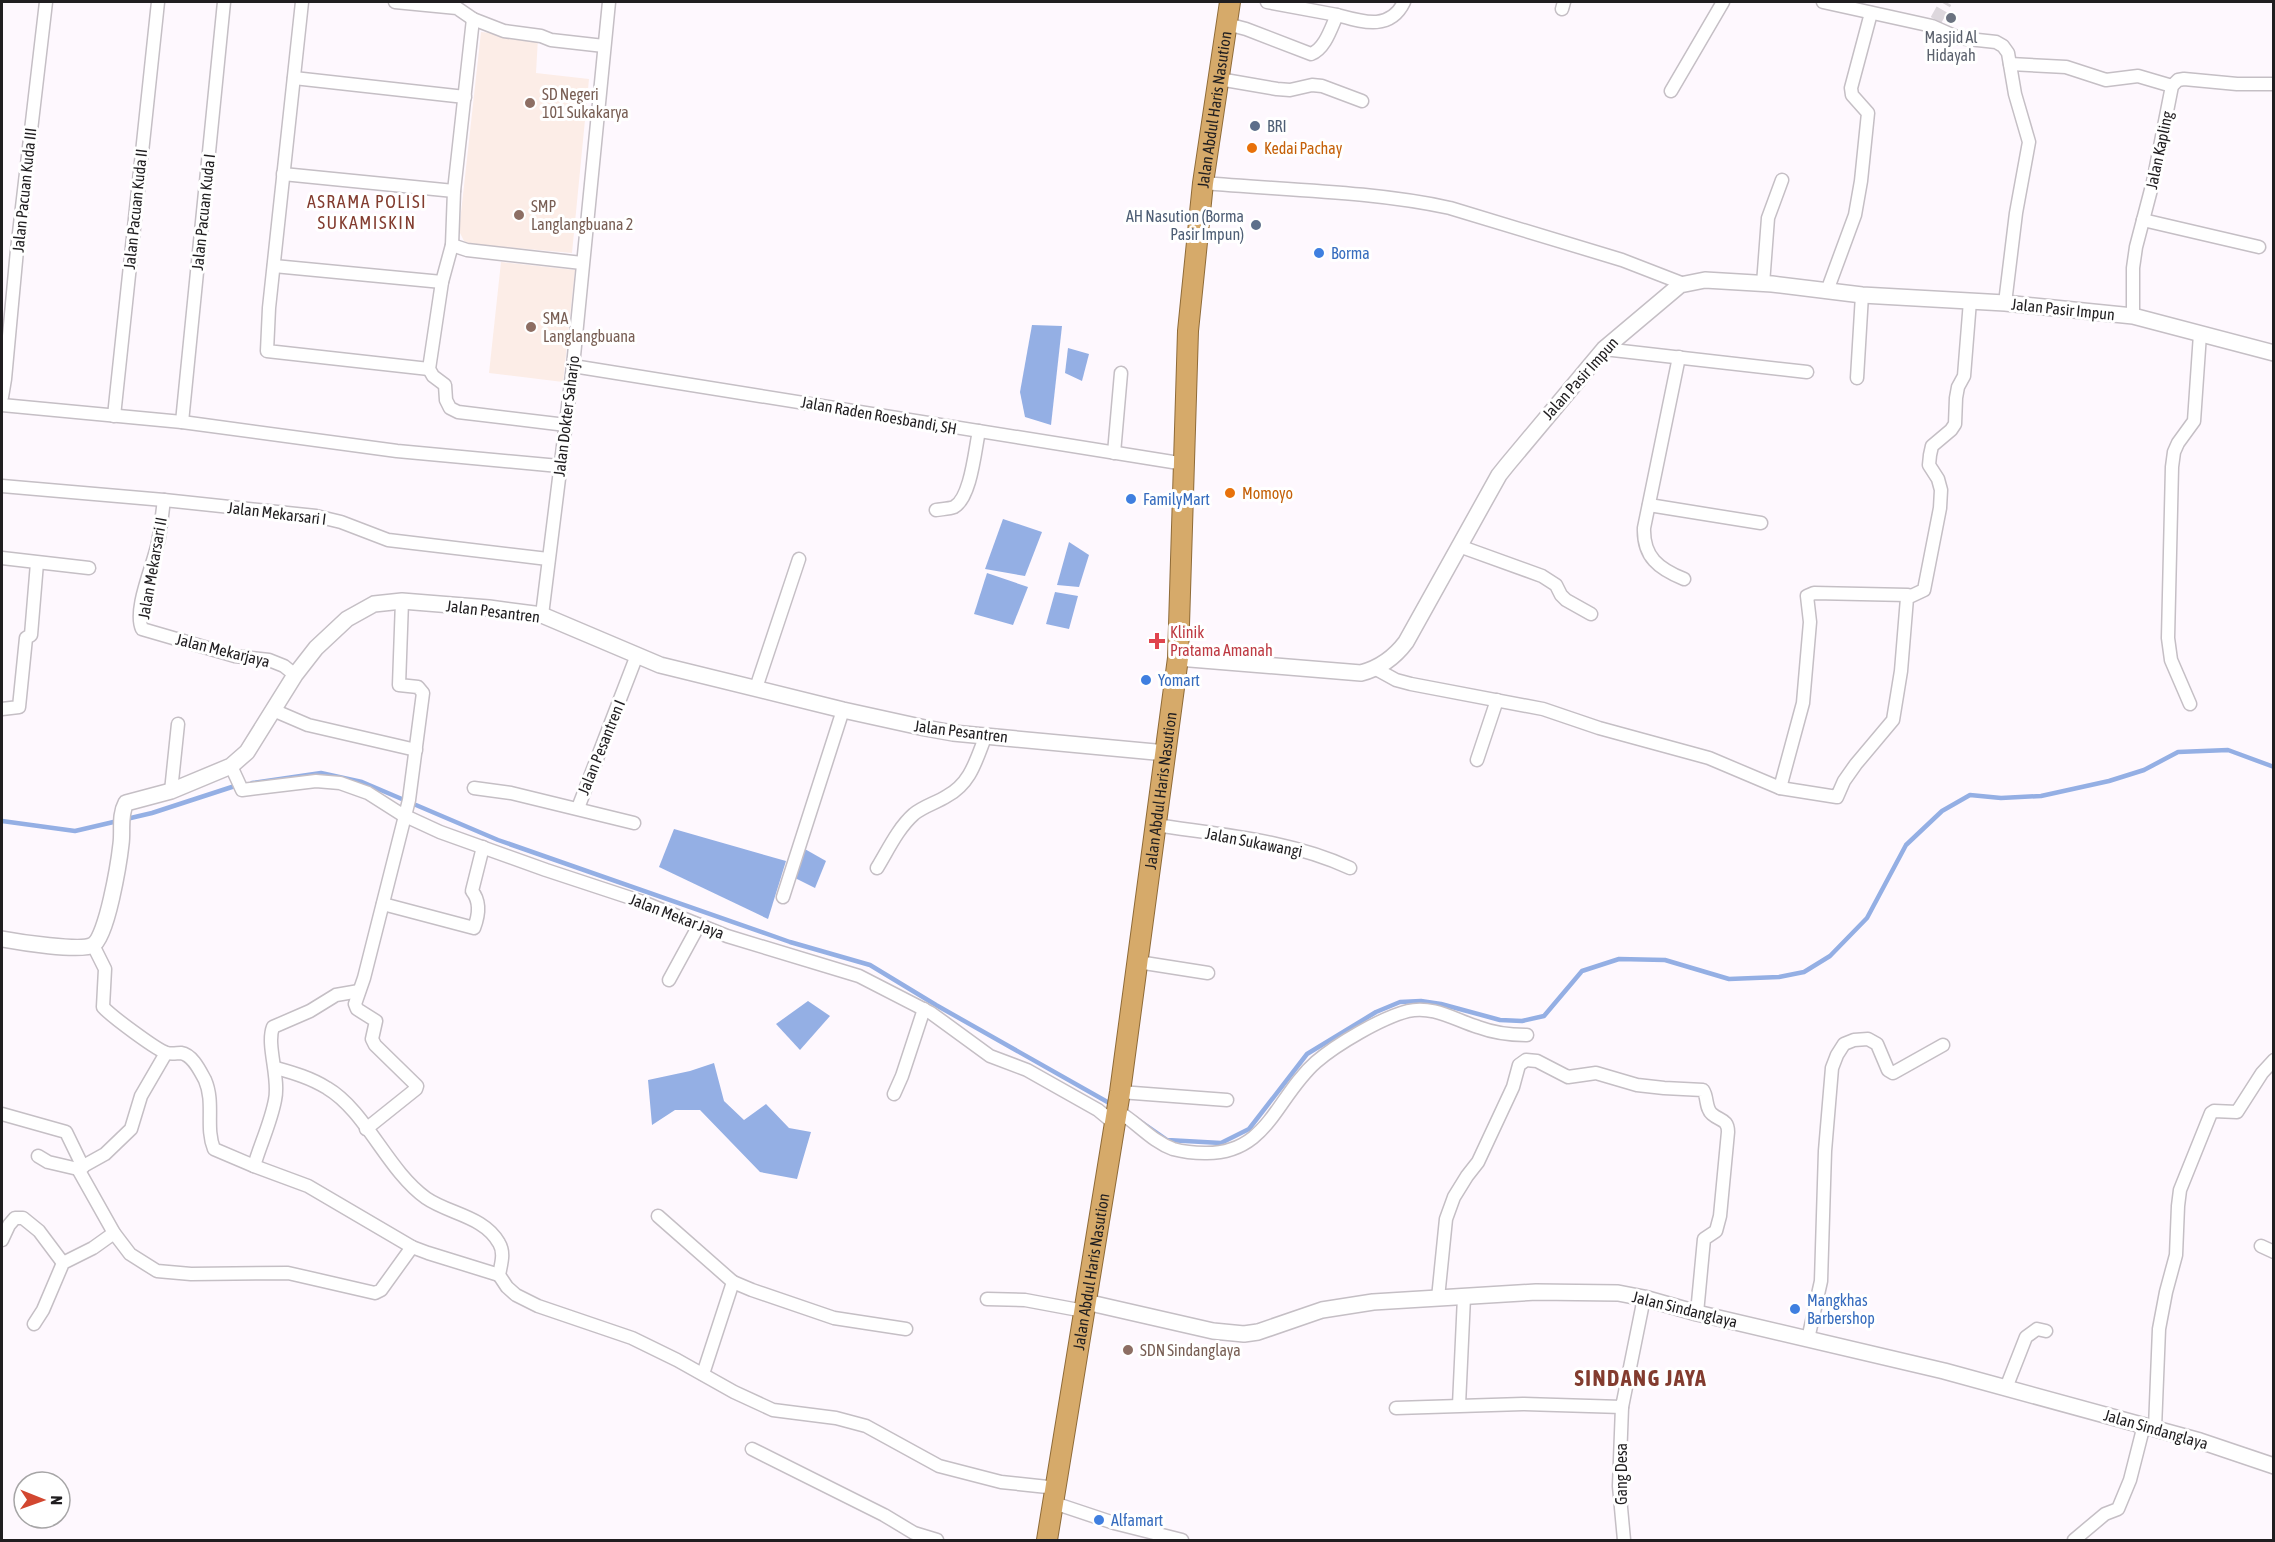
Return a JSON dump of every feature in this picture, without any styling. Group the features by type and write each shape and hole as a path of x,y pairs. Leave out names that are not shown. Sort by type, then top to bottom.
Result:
{"highway":[{"name":"Jalan Abdul Haris Nasution","path":"1047,1540 1118,1107 1178,658 1188,331 1203,183 1230,2"}],"street":[{"name":"Jalan Pacuan Kuda III","path":"2,397 46,2"},
{"name":"Jalan Pacuan Kuda II","path":"114,416 158,2"},
{"name":"Jalan Pacuan Kuda I","path":"182,422 224,2"},
{"path":"302,2 267,351 429,369"},
{"path":"395,2 457,8 473,19 504,31 541,36 551,40 604,46"},
{"name":"Jalan Dokter Saharjo","path":"542,615 573,366 609,2"},
{"path":"1267,2 1362,22 1383,22 1390,19 1399,12 1404,2"},
{"path":"1671,91 1723,2"},
{"path":"1823,2 1871,13 1934,23 1959,38 1996,42 2003,45 2008,53 2015,93 2029,142 2013,235 2005,303"},
{"path":"1827,291 1855,215 1861,181 1868,113 1852,95 1851,88 1871,13"},
{"path":"1227,24 1311,54 1321,46 1337,15"},
{"path":"473,19 454,191 452,246 442,282 429,369 433,376 445,384 446,400 450,408 458,412 566,424"},
{"path":"2010,64 2066,67 2106,80 2138,76 2172,86 2178,80 2184,79 2237,84 2274,84"},
{"path":"294,78 465,97"},
{"path":"1219,79 1277,90 1290,90 1312,85 1322,86 1362,101"},
{"name":"Jalan Kapling","path":"2133,316 2133,268 2172,86"},
{"path":"283,174 454,191"},
{"path":"1763,284 1768,218 1782,180"},
{"path":"1203,183 1374,196 1450,208 1622,260 1684,284"},
{"path":"2143,220 2259,247"},
{"path":"452,246 467,250 582,263"},
{"path":"274,266 442,282"},
{"name":"Jalan Pasir Impun","path":"1376,669 1399,651 1406,642 1499,475 1604,349 1620,333 1684,284 1705,280 1763,284 1862,295 2005,303 2133,316 2274,353"},
{"path":"1857,378 1862,295"},
{"path":"1780,788 1803,703 1810,622 1807,596 1814,593 1908,596 1922,592 1927,579 1940,508 1941,490 1938,478 1929,465 1930,456 1932,446 1955,424 1958,387 1965,376 1970,301"},
{"path":"2190,704 2171,660 2168,638 2172,478 2174,452 2194,421 2200,334"},
{"path":"1604,349 1807,372"},
{"path":"1679,357 1649,504 1644,542 1649,555 1672,574 1684,579"},
{"name":"Jalan Raden Roesbandi, SH","path":"573,366 1185,464"},
{"path":"1114,453 1121,373"},
{"path":"2,405 182,422 397,451 559,466"},
{"path":"936,510 954,507 962,499 969,481 979,432"},
{"name":"Jalan Mekarsari I","path":"2,486 315,516 341,522 388,540 548,559"},
{"name":"Jalan Mekarsari II","path":"149,632 142,629 140,624 142,602 158,542 164,500"},
{"path":"1649,504 1761,523"},
{"path":"1459,546 1542,576 1557,585 1566,600 1591,614"},
{"path":"2,558 89,568"},
{"path":"756,688 799,559"},
{"path":"2,709 19,706 26,638 31,635 38,562"},
{"path":"1178,658 1361,673 1376,669 1396,680 1411,684 1543,709 1599,728 1709,758 1780,788 1837,797 1844,781 1890,724 1894,713 1901,671 1908,596"},
{"path":"366,1129 417,1086 375,1045 372,1039 376,1021 355,1006 407,809 423,693 418,687 399,685 402,601"},
{"name":"Jalan Pesantren","path":"93,945 101,938 122,841 122,811 126,804 171,791 236,777 247,752 294,675 316,648 347,620 374,604 402,601 542,615 660,665 843,710 925,728 1166,753"},
{"name":"Jalan Mekarjaya","path":"149,632 236,656 269,660 284,666 294,675"},
{"name":"Jalan Pesantren I","path":"474,788 511,793 578,808 637,655"},
{"path":"1477,760 1497,700"},
{"path":"273,710 308,725 416,750"},
{"path":"783,897 843,710"},
{"path":"171,791 178,724"},
{"path":"877,868 899,831 912,816 959,789 970,777 986,735"},
{"name":"Jalan Mekar Jaya","path":"236,777 242,790 316,781 340,783 407,809 440,832 640,901 727,936 859,976 924,1009 990,1056 1027,1070 1098,1110 1118,1107 1151,1137 1171,1148 1186,1152 1212,1153 1234,1150 1264,1129 1288,1093 1316,1062 1369,1028 1409,1011 1440,1012 1479,1028 1527,1035"},
{"path":"578,808 634,823"},
{"name":"Jalan Sukawangi","path":"1156,825 1256,840 1317,854 1350,868"},
{"path":"383,904 474,928 478,908 477,897 472,891 483,847"},
{"path":"669,980 699,925"},
{"path":"2,939 78,948 93,945 105,969 103,1007 132,1031 166,1053 183,1053 190,1056 205,1080 211,1096 211,1135 214,1149 232,1159 308,1186 412,1246 499,1275 516,1295 538,1306 632,1338 772,1410 836,1418 866,1426 939,1466 1055,1495 1114,1523 1182,1540"},
{"path":"1138,962 1208,973"},
{"path":"254,1166 276,1098 276,1068 271,1045 273,1027 310,1011 336,995 359,991"},
{"path":"894,1094 924,1009"},
{"path":"1808,1339 1821,1281 1825,1151 1832,1068 1837,1055 1844,1044 1868,1038 1877,1044 1888,1070 1893,1073 1943,1044"},
{"path":"38,1156 57,1165 81,1168 105,1154 131,1129 141,1096 166,1053"},
{"path":"1438,1298 1446,1219 1454,1197 1478,1162 1513,1087 1519,1065 1526,1060 1537,1061 1568,1077 1596,1073 1637,1085 1703,1090 1706,1093 1711,1113 1725,1120 1728,1132 1720,1216 1716,1231 1704,1239 1696,1313"},
{"path":"2074,1540 2104,1514 2118,1509 2149,1427 2159,1329 2176,1255 2180,1191 2211,1113 2214,1111 2237,1112 2262,1073 2274,1060"},
{"path":"276,1068 303,1076 329,1089 349,1108 398,1172 426,1198 484,1226 499,1242 503,1253 499,1275"},
{"path":"1118,1107 1227,1100"},
{"path":"2,1114 66,1132 81,1168 114,1233 130,1254 157,1271 191,1274 288,1273 375,1293 381,1290 412,1246"},
{"path":"658,1216 733,1282 834,1318 906,1329"},
{"path":"2,1240 15,1218 23,1218 39,1231 63,1263"},
{"path":"34,1324 43,1310 63,1263 93,1248 114,1233"},
{"path":"2260,1246 2274,1252"},
{"path":"703,1374 733,1282"},
{"name":"Jalan Sindanglaya","path":"1085,1307 1213,1331 1244,1334 1258,1332 1322,1310 1373,1302 1536,1292 1618,1293 1944,1371 2200,1441 2274,1467"},
{"path":"1459,1405 1464,1297"},
{"name":"Gang Desa","path":"1624,1540 1619,1486 1622,1407 1644,1298"},
{"path":"987,1299 1025,1300 1085,1307"},
{"path":"2006,1388 2026,1337 2037,1329 2046,1331"},
{"path":"1396,1408 1523,1404 1622,1407"},
{"path":"752,1449 884,1515 914,1533 937,1540"}],"shaded area":[{"path":"481,32 538,38 536,73 589,79 572,253 471,244 464,241 459,231"},
{"name":"SMA Langlangbuana","path":"501,262 575,270 563,382 489,373"}],"water":[{"path":"1032,325 1062,326 1051,425 1025,417 1020,392"},
{"path":"1068,348 1089,354 1082,381 1065,373"},
{"path":"1003,519 1042,532 1025,576 985,569"},
{"path":"1069,542 1089,555 1079,587 1057,585"},
{"path":"987,573 1028,587 1013,625 974,614"},
{"path":"1055,592 1078,596 1069,629 1046,624"},
{"path":"674,829 786,861 768,919 659,867"},
{"path":"803,848 826,861 815,888 795,878"},
{"path":"808,1001 830,1016 800,1050 776,1024"},
{"path":"714,1063 724,1101 744,1120 766,1104 789,1128 811,1132 797,1179 760,1172 700,1110 675,1110 652,1125 648,1080"}],"waterway":[{"path":"1134,1117 1167,1140 1221,1143 1249,1129 1307,1054 1376,1012 1400,1002 1421,1001 1441,1004 1500,1020 1522,1021 1544,1016 1582,971 1619,959 1665,960 1729,979 1779,977 1804,972 1830,956 1867,918 1906,845 1942,811 1970,795 2001,798 2041,796 2109,781 2144,770 2178,752 2228,750 2274,767"},
{"path":"252,783 321,773 362,782 498,840 790,942 870,965 1111,1104"},
{"path":"2,821 75,831 152,813 238,785"}],"tunnel":[{"path":"1936,20 1946,2"}],"place":[{"name":"Masjid Al Hidayah","path":"1951,18"},
{"name":"SD Negeri 101 Sukakarya","path":"530,103"},
{"name":"BRI","path":"1255,126"},
{"name":"Kedai Pachay","path":"1252,148"},
{"name":"SMP Langlangbuana 2","path":"519,215"},
{"name":"AH Nasution (Borma Pasir Impun)","path":"1256,225"},
{"name":"Borma","path":"1319,253"},
{"name":"SMA Langlangbuana","path":"531,327"},
{"name":"Momoyo","path":"1230,493"},
{"name":"FamilyMart","path":"1131,499"},
{"name":"Klinik Pratama Amanah","path":"1157,641"},
{"name":"Yomart","path":"1146,680"},
{"name":"Mangkhas Barbershop","path":"1795,1309"},
{"name":"SDN Sindanglaya","path":"1128,1350"},
{"name":"Alfamart","path":"1099,1520"}],"district":[{"name":"ASRAMA POLISI SUKAMISKIN","path":"367,212"},
{"name":"SINDANG JAYA","path":"1641,1378"}]}
